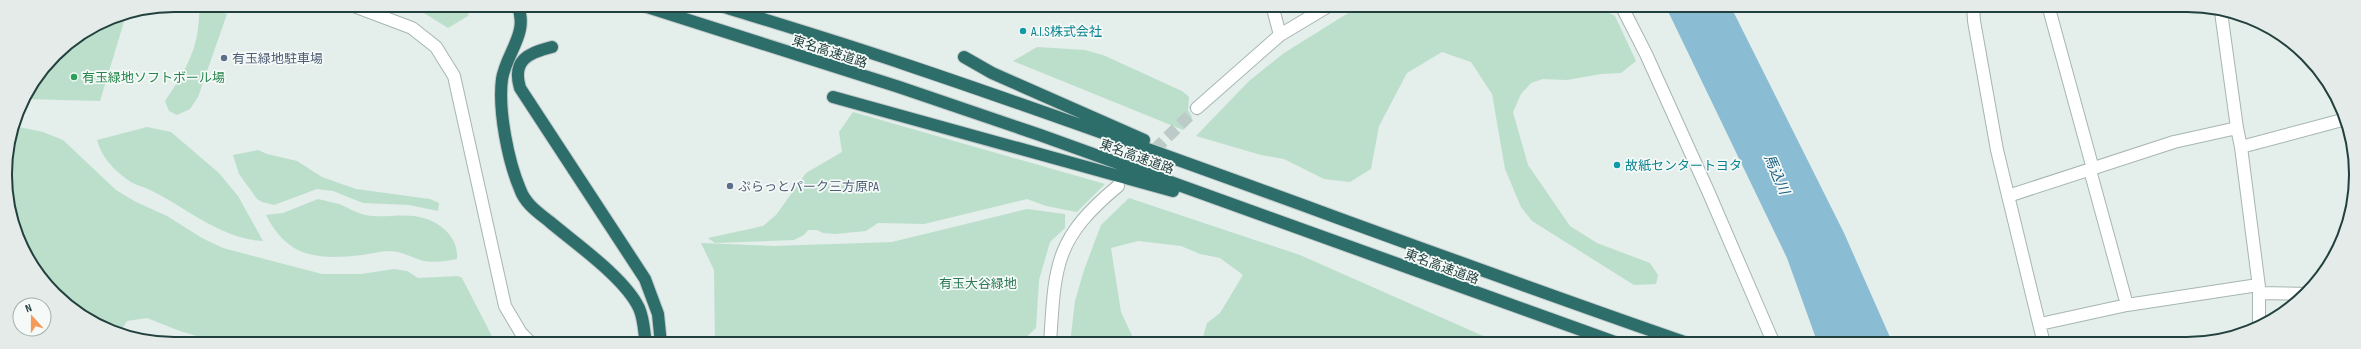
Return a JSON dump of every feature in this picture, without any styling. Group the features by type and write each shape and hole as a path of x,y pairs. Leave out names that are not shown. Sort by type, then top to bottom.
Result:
{"highway":[{"path":"520,12 521,25 505,67 502,90 508,142 520,191 535,210 609,273 632,296 643,322 645,337"},
{"name":"東名高速道路","path":"663,12 914,92 1600,337"},
{"name":"東名高速道路","path":"740,12 908,65 1234,180 1548,295 1670,337"},
{"path":"552,48 534,51 521,63 518,71 520,88 645,280 658,314 660,337"},
{"path":"964,57 992,73 1234,180"},
{"path":"833,97 1263,216"}],"street":[{"path":"370,12 412,28 436,47 454,76 505,306 525,337"},
{"path":"1274,12 1280,35"},
{"path":"1197,108 1280,35 1318,12"},
{"path":"1625,12 1646,54 1708,191 1771,337"},
{"path":"1973,12 1996,143 2043,337"},
{"path":"2050,12 2126,305"},
{"path":"2222,16 2237,128 2242,147 2259,289 2259,320"},
{"path":"2242,147 2340,121"},
{"path":"2008,196 2174,142 2237,128"},
{"path":"1051,337 1054,289 1062,252 1078,223 1118,186"},
{"path":"2040,324 2126,305 2259,289 2297,293"}],"green space":[{"path":"199,12 219,12 227,14 198,97 190,109 177,115 169,111 165,101 181,76 190,58 194,48"},
{"path":"422,12 469,12 468,16 448,28"},
{"path":"1350,12 1608,12 1615,16 1636,61 1621,73 1601,74 1567,80 1543,79 1531,83 1521,94 1513,112 1528,165 1570,226 1597,243 1650,263 1658,275 1656,284 1634,285 1532,221 1521,207 1505,169 1492,94 1471,62 1442,52 1407,73 1379,126 1371,169 1350,182 1324,179 1284,159 1261,155 1196,136 1249,81 1284,53"},
{"name":"有玉緑地ソフトボール場","path":"124,20 100,101 31,99 39,84 52,67 67,52 93,34 112,24"},
{"path":"1037,47 1085,50 1103,55 1182,91 1189,97 1188,110 1192,117 1183,130 1013,61"},
{"path":"853,112 1105,184 1077,212 1046,206 1027,199 924,224 878,223 866,231 835,234 823,233 817,230 808,230 804,235 794,240 715,243 708,238 763,226 776,215 806,173 842,152 839,132"},
{"path":"19,127 43,132 63,140 116,190 136,202 167,216 202,238 223,248 322,274 361,274 394,269 407,271 418,278 458,276 462,278 492,337 200,337 147,318 127,321 122,328 112,325 84,310 67,297 52,282 34,256 24,237 13,196 13,153"},
{"path":"147,127 171,132 219,173 238,196 263,241 233,235 219,229 164,197 130,182 113,168 105,158 97,140"},
{"path":"258,150 267,154 297,161 322,177 356,189 430,199 439,203 438,211 409,205 363,203 333,191 317,189 274,205 262,202 257,199 239,174 233,155"},
{"path":"1129,198 1300,255 1487,337 1203,337 1207,323 1220,313 1243,275 1220,258 1200,254 1181,246 1138,241 1111,248 1121,312 1133,337 1071,337 1075,301 1084,270 1101,225"},
{"path":"318,199 339,204 365,215 414,216 431,221 445,230 450,236 457,250 457,259 441,262 428,262 398,252 389,251 332,257 318,256 294,248 284,240 266,215 283,213"},
{"name":"有玉大谷緑地","path":"1027,209 1065,214 1065,228 1050,242 1039,280 1036,328 1026,337 715,337 714,270 701,243 774,246 892,242"}],"water":[{"name":"馬込川","path":"1668,12 1734,12 1844,233 1890,337 1815,337 1787,258"}],"tunnel":[{"path":"1129,175 1197,108"}],"place":[{"name":"A.I.S株式会社","path":"1023,31"},
{"name":"有玉緑地駐車場","path":"224,58"},
{"name":"有玉緑地ソフトボール場","path":"74,77"},
{"name":"故紙センタートヨタ","path":"1617,165"},
{"name":"ぷらっとパーク三方原PA","path":"730,186"}]}
